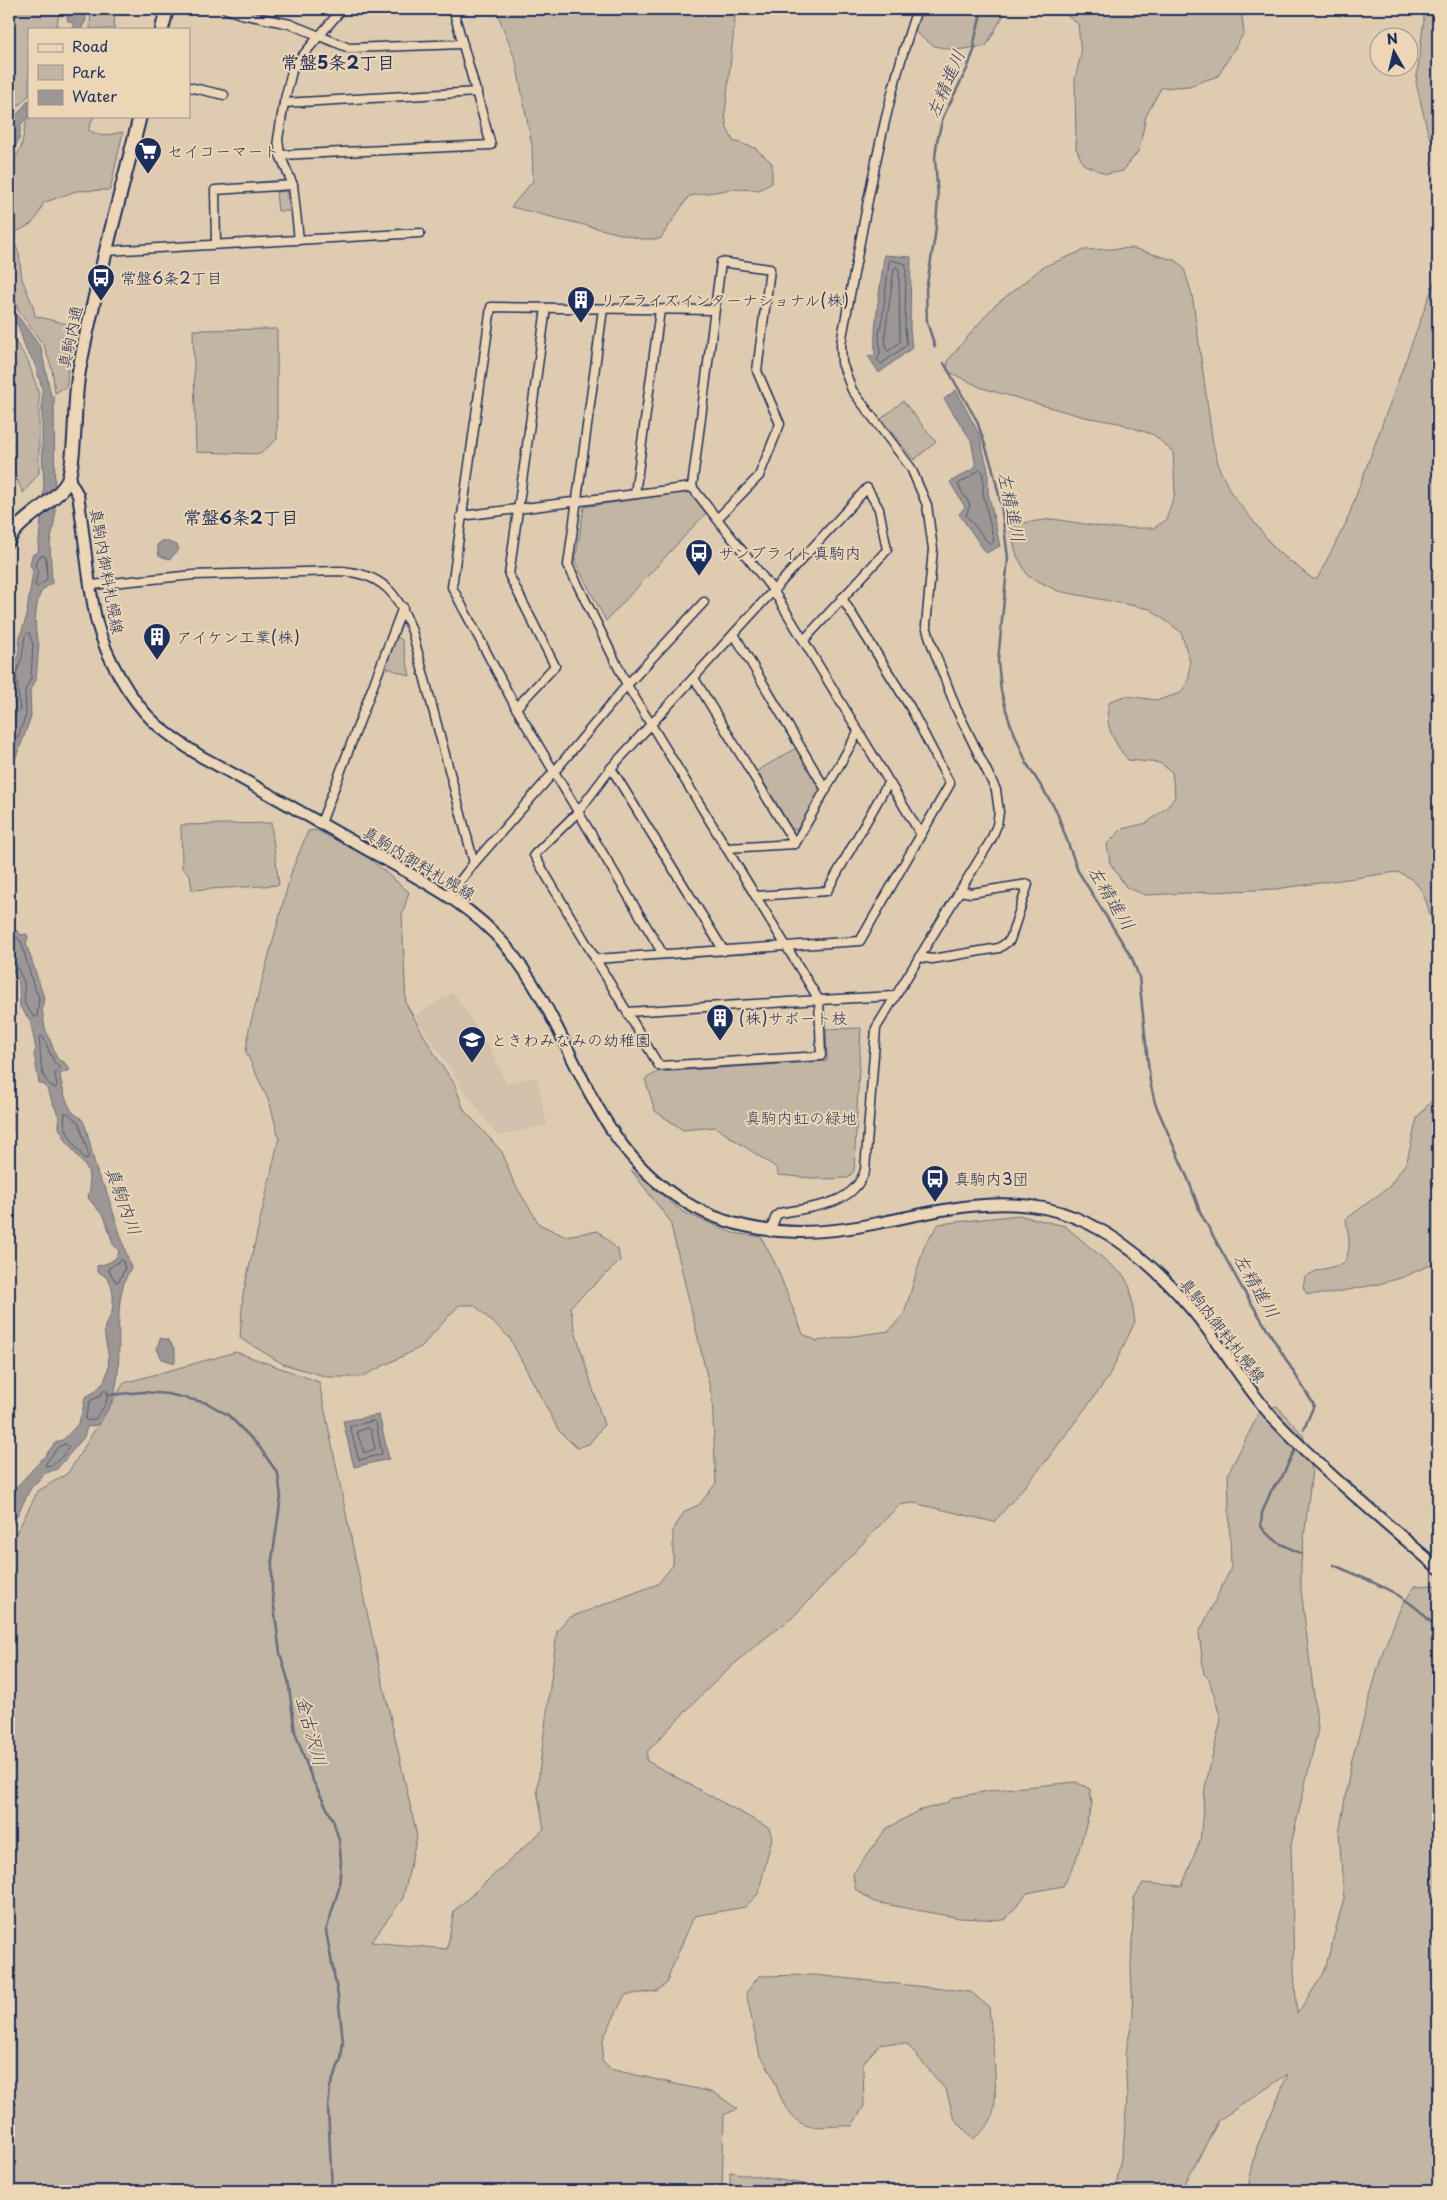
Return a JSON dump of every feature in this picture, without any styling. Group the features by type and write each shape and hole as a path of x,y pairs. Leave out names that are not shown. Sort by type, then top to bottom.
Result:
{"highway":[{"path":"162,28 167,9"},
{"name":"真駒内通","path":"69,479 79,374 106,251 139,118"},
{"path":"9,540 20,526 58,492 69,479"}],"main road":[{"name":"真駒内御料札幌線","path":"69,479 78,495 90,585 97,622 107,652 120,676 154,722 180,743 202,757 449,895 486,925 524,969 602,1116 634,1162 668,1191 689,1205 712,1216 770,1232 824,1231 873,1224 956,1207 999,1204 1042,1208 1077,1218 1104,1231 1134,1251 1191,1308 1247,1386 1272,1416 1326,1471 1438,1568"}],"street":[{"path":"226,9 290,24 349,48 463,44"},
{"path":"299,240 293,185 280,155 278,140 284,103 293,67 342,9"},
{"path":"280,155 491,145 453,9"},
{"path":"770,1232 776,1216 834,1202 845,1197 862,1180 865,1170 876,1028 991,840 997,825 996,790 956,708 926,626 933,549 927,505 911,468 852,390 844,369 841,345 873,168 902,50 917,9"},
{"path":"190,87 224,95"},
{"path":"284,103 477,92"},
{"path":"216,244 215,190 293,185"},
{"path":"106,251 420,233"},
{"path":"718,518 759,476 780,424 757,371 770,269 721,262 692,486 773,590 920,833"},
{"path":"663,954 516,708 452,587 491,307 714,310"},
{"path":"516,708 555,666 509,575 546,308"},
{"path":"603,309 568,566 627,685 653,725 756,896 785,948 819,1000 821,1056 659,1066 534,855 578,812 611,768 653,725 867,488 879,509 887,550 804,640"},
{"path":"635,494 660,310"},
{"path":"461,516 692,486"},
{"path":"90,585 194,575 355,572 374,579 386,587 403,607 412,631 474,863"},
{"path":"595,959 785,948 860,941 920,833 950,784 910,707 842,598"},
{"path":"449,895 474,863 627,685 704,602"},
{"path":"322,823 403,607"},
{"path":"734,634 826,790"},
{"path":"694,678 795,844"},
{"path":"795,844 858,732"},
{"path":"611,768 724,951"},
{"path":"756,896 827,891 888,783"},
{"path":"727,848 795,844"},
{"path":"919,957 932,959 999,948 1010,940 1028,884 971,893 960,891"},
{"path":"627,1012 894,996"}],"shaded area":[{"name":"ときわみなみの幼稚園","path":"453,992 492,1051 506,1083 537,1077 547,1125 498,1136 463,1089 415,1016"}],"green space":[{"path":"9,9 60,9 56,28 28,28 28,96 9,115"},
{"path":"91,9 115,9 114,28 90,28"},
{"path":"496,9 736,9 725,115 727,128 733,141 755,148 772,163 772,183 759,190 733,189 689,196 660,239 641,239 511,207 533,181 532,146 516,62"},
{"path":"909,9 1007,9 986,46 956,50 934,46 912,30"},
{"path":"1058,9 1241,9 1244,33 1218,76 1189,86 1161,88 1146,116 1139,150 1123,171 1106,174 1083,164 1076,148 1075,79 1081,54 1078,24"},
{"path":"1422,9 1438,9 1438,153 1428,133 1416,83 1417,78 1420,78 1420,51 1424,19"},
{"path":"30,118 93,118 88,130 102,136 123,132 110,190 76,191 43,203 37,217 31,224 17,231 14,241 19,254 22,279 35,316 67,324 73,329 68,357 67,386 55,393 52,369 44,346 18,310 13,293 9,289 9,168 21,148 26,121"},
{"path":"286,191 290,211 278,211 276,192"},
{"path":"1132,248 1177,261 1184,269 1192,294 1213,444 1220,470 1231,493 1276,550 1313,579 1317,579 1346,523 1438,272 1438,937 1421,890 1408,877 1397,872 1276,889 1145,895 1126,887 1110,863 1107,844 1122,829 1147,823 1167,807 1175,797 1172,772 1160,763 1128,760 1118,747 1108,724 1107,717 1110,701 1125,696 1158,700 1181,693 1189,678 1190,662 1181,632 1150,609 1058,591 1028,576 1017,556 1011,533 1014,524 1053,519 1110,528 1154,528 1166,520 1175,493 1173,452 1154,435 1119,423 1084,417 982,388 947,371 948,360 993,307 1043,267 1084,250"},
{"path":"277,329 277,439 260,454 196,452 193,330"},
{"path":"9,332 28,361 39,394 39,473 23,493 15,475 14,445 9,442"},
{"path":"903,401 936,442 914,460 881,419"},
{"path":"690,491 706,513 606,621 575,562 584,507"},
{"path":"396,636 402,640 410,676 382,666 389,642"},
{"path":"796,748 820,790 798,830 792,829 757,771"},
{"path":"271,823 279,885 192,890 190,875 182,868 181,825"},
{"path":"316,830 365,855 409,892 402,915 406,1004 438,1060 454,1083 464,1110 502,1152 513,1181 539,1224 564,1236 598,1231 618,1250 620,1261 570,1307 576,1334 604,1425 589,1444 577,1448 559,1431 509,1337 474,1305 459,1305 421,1347 361,1377 328,1377 283,1364 240,1338 243,1294 279,1138 270,1104 246,1052 249,1029 292,870 308,831"},
{"name":"真駒内虹の緑地","path":"861,1028 854,1171 848,1178 824,1179 778,1175 777,1168 715,1127 683,1130 655,1111 645,1079 658,1072 827,1061 826,1029"},
{"path":"1438,1093 1438,1261 1404,1277 1379,1284 1327,1294 1307,1294 1303,1287 1305,1277 1316,1271 1343,1264 1349,1248 1346,1219 1389,1187 1407,1161 1417,1118"},
{"path":"631,1170 683,1212 733,1233 761,1237 776,1265 803,1334 817,1341 889,1331 904,1314 925,1244 939,1224 1018,1215 1065,1226 1124,1276 1130,1288 1135,1322 1108,1378 1043,1465 994,1522 914,1503 899,1505 791,1619 771,1633 734,1665 647,1752 647,1761 769,1828 772,1838 758,1894 745,1907 694,1916 667,1983 657,1991 625,1995 603,2039 602,2061 610,2069 715,2093 737,2109 724,2115 722,2191 9,2191 9,1547 38,1491 68,1473 124,1383 236,1352 319,1382 358,1572 417,1836 403,1898 371,1942 447,1949 454,1911 544,1829 537,1790 557,1631 568,1618 658,1584 673,1565 673,1530 685,1511 699,1505 716,1483 712,1397 670,1221"},
{"path":"1277,1406 1303,1435 1312,1470 1301,1563 1301,1589 1318,1729 1291,1845 1297,2014 1324,1973 1344,1898 1339,1834 1351,1763 1383,1651 1401,1607 1415,1586 1434,1585 1438,1588 1438,2191 1247,2191 1257,2147 1288,2074 1219,2120 1181,2191 1108,2191 1116,2186 1124,2139 1127,2098 1125,2055 1133,2017 1131,1967 1134,1898 1143,1883 1182,1886 1200,1841 1205,1788 1221,1719 1209,1679 1204,1674 1199,1633 1231,1568 1228,1474 1260,1411"},
{"path":"1076,1782 1090,1789 1092,1804 1075,1863 1063,1886 1027,1893 1005,1920 959,1918 874,1902 855,1889 853,1874 886,1829 918,1811 947,1803 953,1798 993,1790"},
{"path":"815,1975 971,1992 989,2007 995,2096 994,2109 988,2125 973,2139 954,2118 946,2090 907,2044 881,2043 863,2063 864,2106 852,2126 809,2126 796,2119 783,2103 771,2074 760,2056 746,1993 759,1976"},
{"path":"730,2172 804,2184 803,2191 765,2186 764,2191 730,2191"}],"water":[{"path":"65,9 85,9 86,20 82,28 73,28 74,24 68,21"},
{"path":"28,101 28,117 21,124 19,139 9,160 9,124"},
{"path":"884,255 911,257 910,329 912,348 879,373 868,356 875,355 876,318"},
{"path":"9,304 41,348 51,396 54,397 55,517 50,545 52,583 42,591 36,609 35,625 39,643 36,680 30,691 31,716 9,774 9,714 15,709 11,674 18,656 20,636 26,618 33,571 30,565 32,555 38,552 44,485 42,388 34,362 26,350 18,325 9,318"},
{"path":"956,390 979,434 988,470 988,492 1000,546 986,553 959,514 965,507 950,482 976,467 971,440 944,399"},
{"path":"163,540 177,545 179,549 170,559 159,556 157,545"},
{"path":"9,925 22,935 27,934 26,943 44,998 42,1009 45,1028 58,1060 64,1062 70,1070 60,1074 64,1093 70,1108 82,1120 86,1128 95,1166 105,1187 131,1268 124,1284 120,1302 119,1360 113,1398 99,1423 87,1427 84,1437 57,1469 46,1473 31,1488 9,1531 9,1495 55,1443 64,1439 77,1425 82,1414 85,1397 97,1390 107,1374 109,1361 105,1326 112,1312 113,1294 110,1282 97,1272 97,1266 114,1260 119,1251 113,1244 105,1218 88,1198 90,1189 88,1170 59,1128 59,1117 45,1085 39,1083 34,1054 36,1049 30,1020 20,1007 19,984 9,962"},
{"path":"9,1101 11,1103 13,1129 9,1140"},
{"path":"160,1338 169,1340 175,1350 175,1363 162,1359 157,1349"},
{"path":"379,1415 389,1459 354,1467 343,1421"}],"waterway":[{"name":"左精進川","path":"935,347 927,322 926,290 935,236 938,198 935,158 937,141 943,117 967,69 975,48 974,43 982,9"},
{"name":"左精進川","path":"944,363 977,421 992,466 1001,504 1008,558 998,661 1001,691 1009,720 1027,764 1056,810 1078,871 1132,958 1139,977 1150,1082 1155,1103 1201,1214 1242,1288 1314,1405 1304,1429"},
{"name":"金古沢川","path":"109,1395 143,1392 168,1394 207,1403 228,1415 258,1445 278,1474 281,1497 272,1560 272,1591 280,1653 288,1680 295,1732 312,1779 333,1820 339,1840 341,1861 339,1888 326,1931 338,1996 343,2041 341,2059 330,2087 328,2108 332,2191"},
{"name":"左精進川","path":"1296,1447 1282,1477 1271,1491 1262,1513 1261,1526 1265,1532 1279,1543 1302,1554"},
{"name":"左精進川","path":"1334,1565 1405,1599 1428,1619 1438,1632"}],"place":[{"name":"セイコーマート","path":"148,175"},
{"name":"常盤6条2丁目","path":"101,302"},
{"name":"リアライズインターナショナル(株)","path":"581,324"},
{"name":"サンブライト真駒内","path":"699,577"},
{"name":"アイケン工業(株)","path":"157,661"},
{"name":"(株)サポート枝","path":"720,1042"},
{"name":"ときわみなみの幼稚園","path":"472,1064"},
{"name":"真駒内3団","path":"935,1203"}],"district":[{"name":"常盤5条2丁目","path":"338,63"},
{"name":"常盤6条2丁目","path":"241,518"}],"water label":[{"name":"真駒内川","path":"123,1201"}]}
